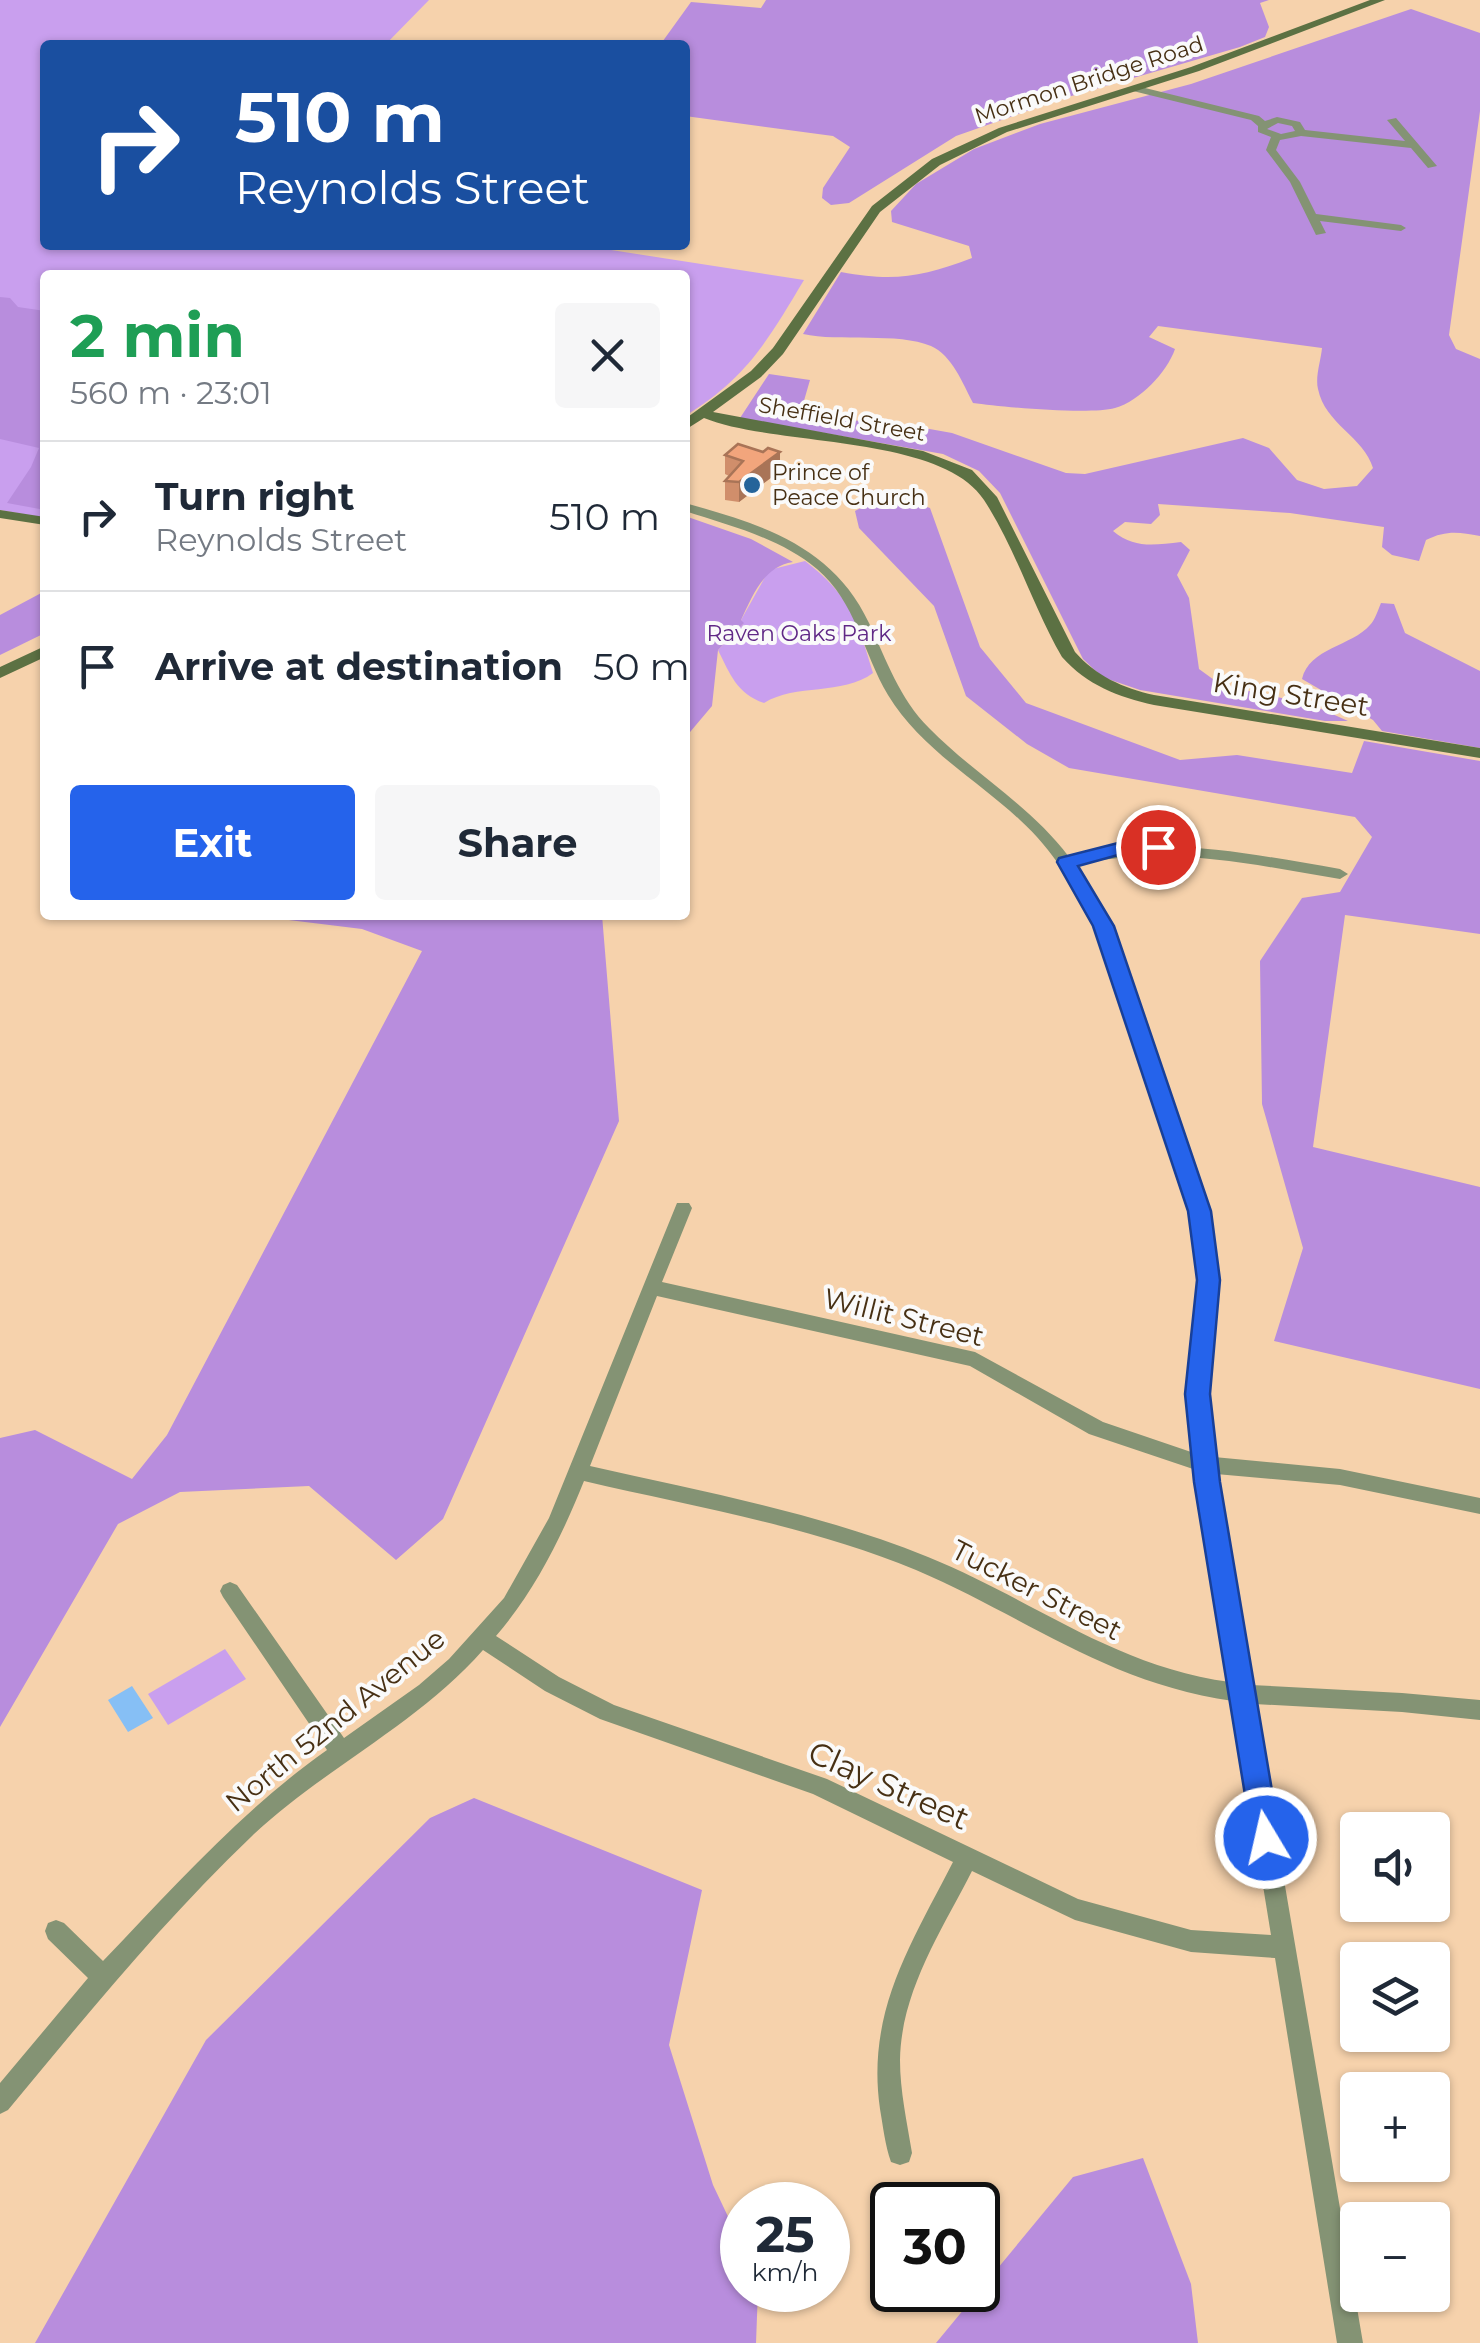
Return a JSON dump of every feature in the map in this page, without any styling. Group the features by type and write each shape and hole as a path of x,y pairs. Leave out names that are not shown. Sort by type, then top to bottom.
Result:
{"main road":[{"name":"Mormon Bridge Road","path":"690,422 756,374 778,351 876,209 916,174 1002,130 1155,82 1380,0"},
{"name":"Sheffield Street","path":"703,413 718,419 923,455 970,476 990,497 1068,654 1096,679"},
{"path":"0,514 40,521"},
{"path":"0,673 40,654"},
{"name":"King Street","path":"1096,679 1154,700 1480,753"}],"street":[{"path":"1155,82 1172,91 1254,109 1296,124 1301,132"},
{"path":"1137,88 1255,118 1263,124 1264,132 1276,136 1301,132 1412,145"},
{"path":"1263,124 1277,120"},
{"path":"1392,120 1432,166"},
{"path":"1276,136 1272,150 1295,182 1320,233"},
{"path":"1311,217 1401,228"},
{"path":"690,509 772,538 808,556 830,573 861,614 880,665 910,716 946,752 1028,819 1066,862 1104,926 1199,1211 1208,1280 1198,1394 1206,1464 1350,2343"},
{"path":"1066,862 1118,849 1158,847 1340,874"},
{"name":"North 52nd Avenue","path":"0,2102 103,1977 244,1829 341,1752 426,1692 511,1604 538,1561 578,1472 683,1208"},
{"name":"Willit Street","path":"652,1287 974,1360 1096,1428 1206,1464 1340,1477 1480,1506"},
{"name":"Tucker Street","path":"578,1472 884,1549 954,1578 1114,1661 1168,1679 1243,1694 1480,1710"},
{"path":"230,1591 341,1752"},
{"name":"Clay Street","path":"482,1638 552,1684 608,1712 818,1786 1074,1908 1123,1925 1191,1941 1283,1947"},
{"path":"900,2153 888,2073 892,2028 902,1989 968,1856"},
{"path":"56,1931 103,1977"}],"green space":[{"path":"0,0 429,0 390,40 40,40 40,250 611,250 804,280 754,356 725,387 690,413 690,270 40,270 40,517 0,510"},
{"name":"Raven Oaks Park","path":"805,561 832,585 850,610 873,673 847,685 790,693 764,703 741,689 718,650 743,624 741,620 769,570"},
{"path":"225,1649 246,1679 168,1725 148,1694"}],"shaded area":[{"path":"766,0 1269,0 1260,3 1269,27 1265,37 1240,47 1061,99 956,136 849,203 831,205 822,198 823,188 850,147 833,136 690,117 690,40 664,40 691,2 761,8"},
{"path":"1411,9 1480,33 1480,111 1449,335 1456,349 1480,359 1480,536 1453,533 1433,537 1426,540 1419,561 1392,555 1382,547 1384,527 1290,513 1158,504 1160,515 1151,524 1125,522 1113,531 1137,543 1181,542 1190,550 1177,575 1189,598 1199,669 1221,685 1310,704 1348,721 1325,721 1140,690 1102,677 1083,659 1000,493 979,471 943,454 740,418 769,374 810,380 801,411 844,421 879,420 952,433 1066,473 1085,474 1243,438 1269,448 1297,480 1324,489 1357,486 1373,468 1362,448 1322,401 1317,379 1322,348 1158,326 1149,337 1175,349 1151,384 1134,399 1115,408 1066,411 973,403 945,356 918,342 803,334 841,272 908,276 972,258 969,246 892,222 891,211 916,184 974,149 1040,124 1191,84"},
{"path":"0,297 10,298 18,307 40,310 40,509 7,503 39,448 0,439"},
{"path":"887,494 930,508 980,647 1026,703 1180,760 1237,755 1352,773 1364,741 1480,761 1480,934 1345,915 1313,1147 1480,1187 1480,1389 1274,1341 1303,1248 1262,1104 1260,961 1302,898 1340,892 1372,837 1355,817 1069,768 1027,744 966,696 934,606 859,528 855,511"},
{"path":"690,518 751,539 793,562 774,570 760,584 741,620 744,623 718,650 712,706 690,732"},
{"path":"40,594 40,635 0,655 0,615"},
{"path":"1381,603 1394,604 1405,633 1480,671 1480,748 1382,731 1373,720 1302,679 1313,660 1370,625"},
{"path":"288,920 602,920 619,1121 443,1519 396,1560 309,1486 180,1492 118,1524 0,1727 0,1438 35,1430 132,1479 167,1435 422,951 362,929"},
{"path":"474,1798 702,1890 669,2045 720,2200 720,2312 757,2312 756,2343 35,2343 206,2040 430,1818"},
{"path":"1143,2158 1191,2284 1198,2343 936,2343 962,2312 1000,2312 1000,2265 1073,2177"}],"water":[{"path":"132,1686 153,1718 128,1732 108,1700"}],"building":[{"path":"738,444 763,452 768,448 780,452 739,482 725,481 743,461 725,455"}],"place":[{"name":"Prince of Peace Church","path":"752,485"}],"route":[{"path":"1158,847 1118,849 1066,862 1104,926 1199,1211 1208,1280 1198,1394 1207,1482 1266,1838"}]}
